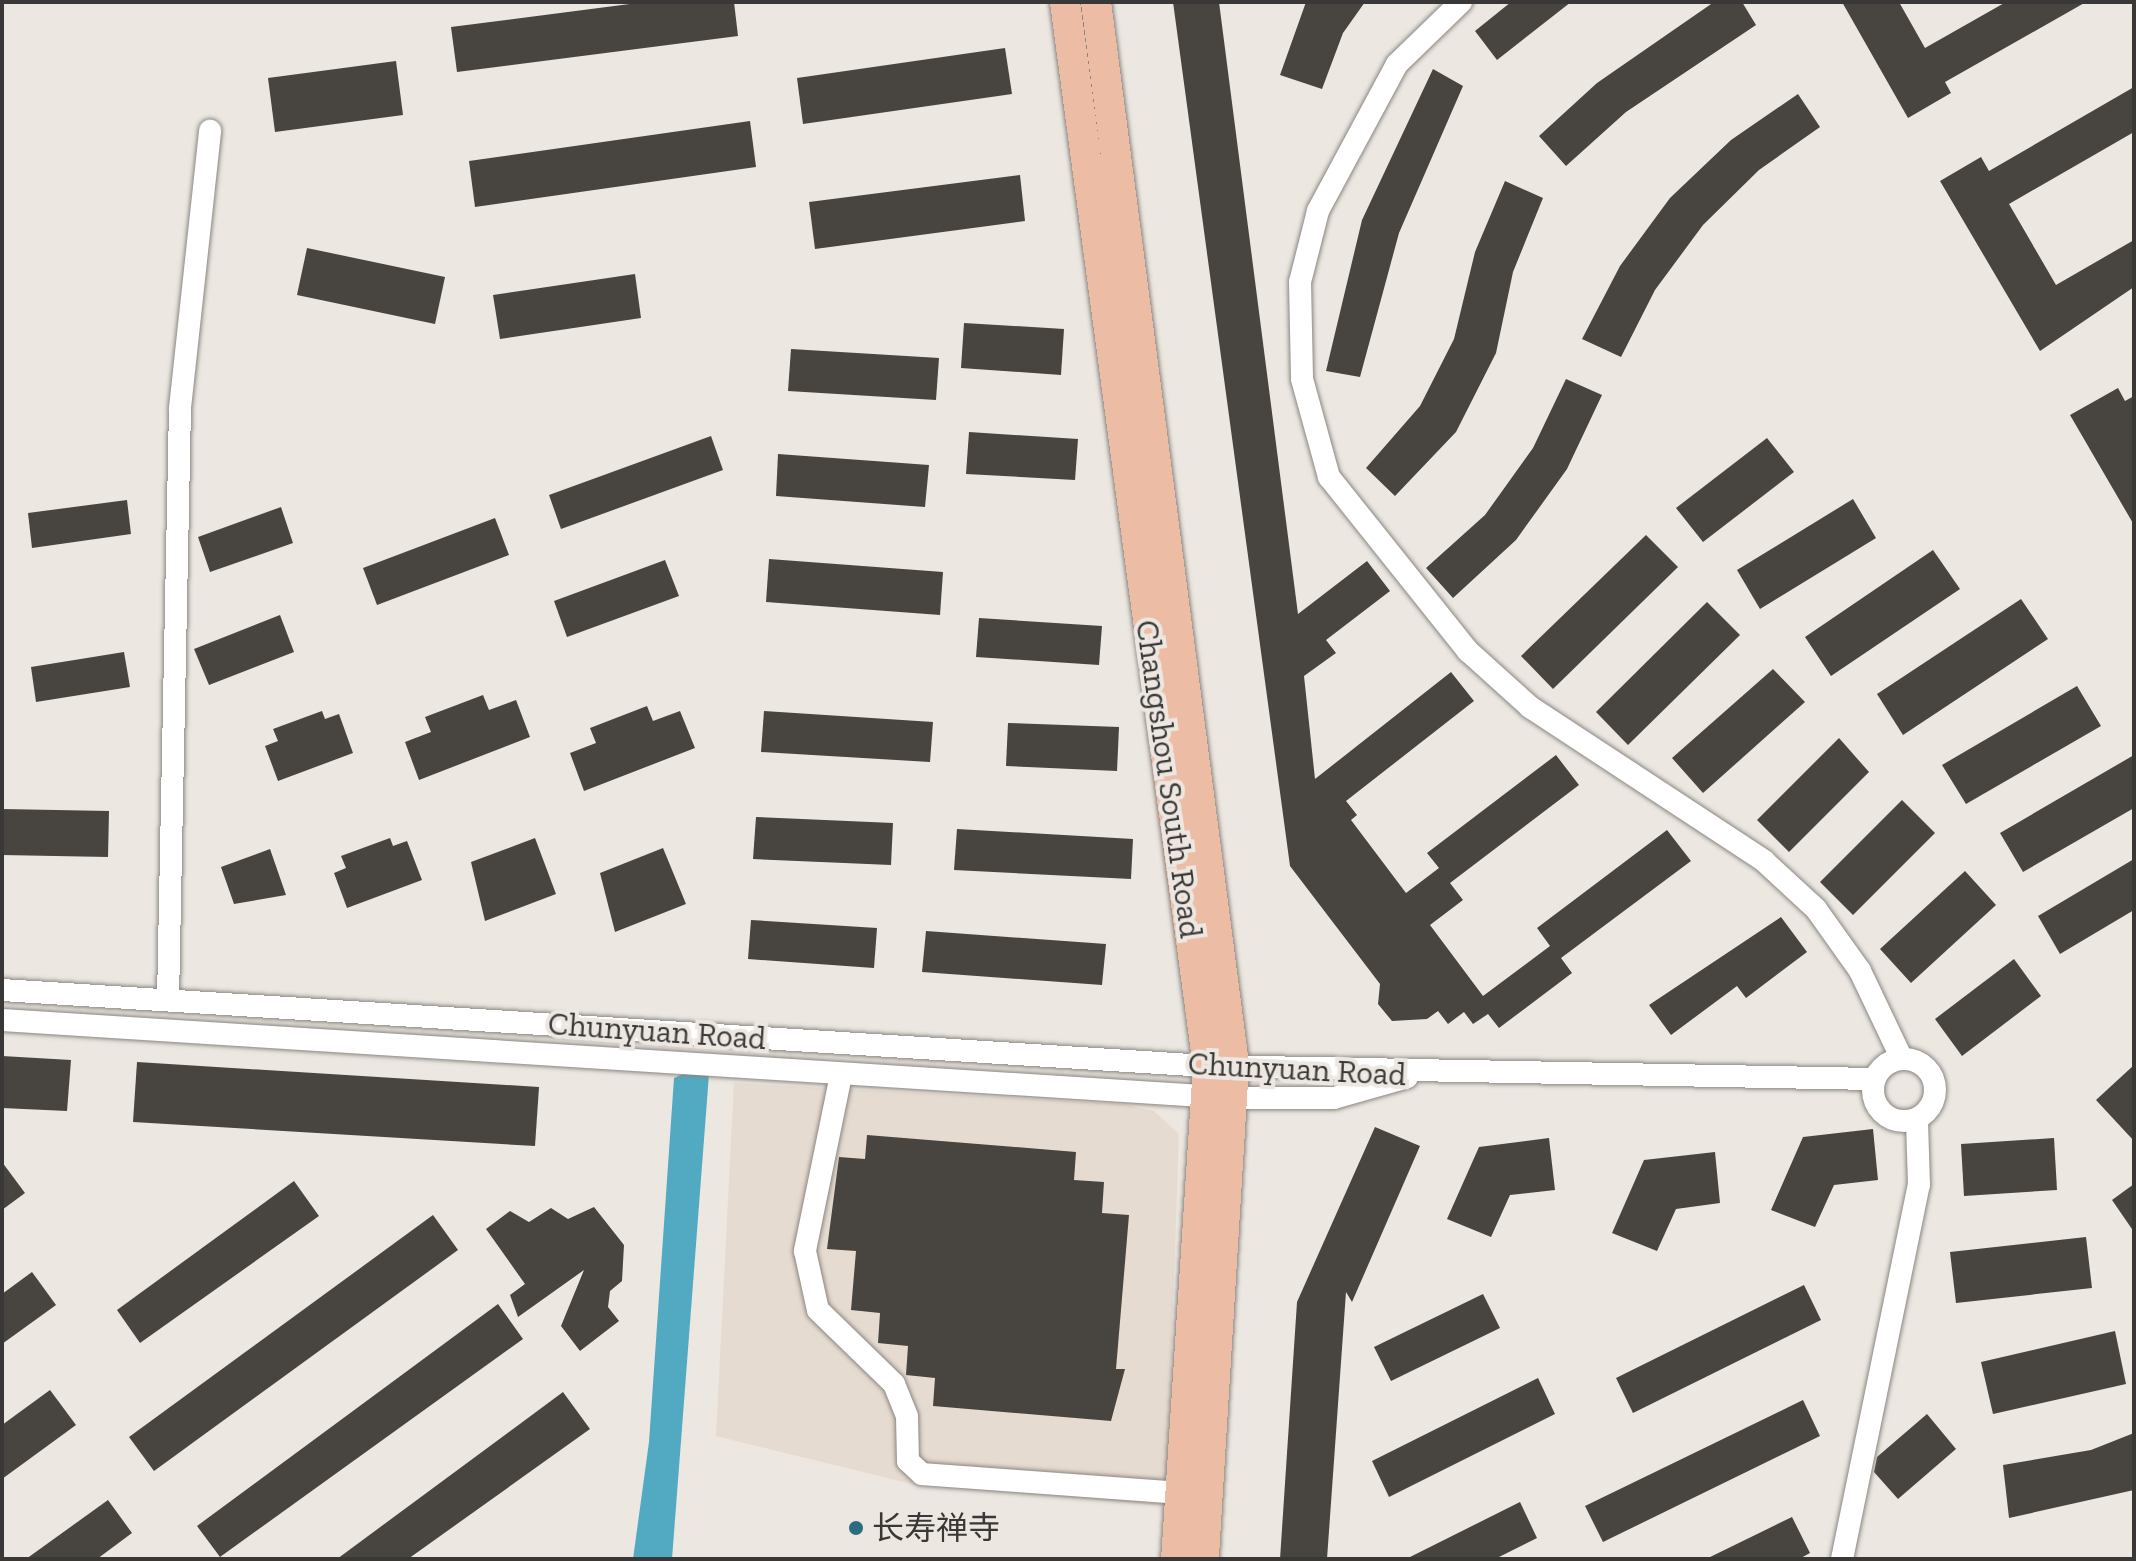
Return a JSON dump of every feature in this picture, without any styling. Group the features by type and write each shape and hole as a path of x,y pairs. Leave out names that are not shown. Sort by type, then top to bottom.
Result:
{"main road":[{"name":"Changshou South Road","path":"1065,2 1221,1066"},
{"name":"Changshou South Road","path":"1096,2 1221,1066 1204,1559"},
{"name":"Changshou South Road","path":"1176,1559 1180,1493 1221,1097"}],"street":[{"path":"1461,2 1397,64 1318,211 1300,282 1302,379 1329,477 1468,651 1530,707 1764,861 1816,909 1860,971 1901,1057 1930,1071 1936,1096 1917,1120 1919,1185 1842,1559"},
{"path":"168,1000 180,408 210,131"},
{"name":"Chunyuan Road","path":"2,990 1221,1066 1422,1073"},
{"name":"Chunyuan Road","path":"2,1020 1221,1097 1334,1098 1422,1073"},
{"path":"1422,1073 1873,1079 1901,1057"},
{"path":"841,1075 805,1251 818,1310 894,1384 907,1417 908,1461 922,1474 1180,1493"},
{"path":"1873,1079 1875,1105 1895,1121 1917,1120"}],"shaded area":[{"path":"734,1083 1122,1104 1154,1111 1179,1134 1166,1506 912,1484 716,1436"}],"water":[{"path":"690,1071 709,1074 672,1559 633,1559 649,1442 674,1078"}],"building":[{"path":"645,2 734,2 738,36 457,72 451,27"},
{"path":"1173,2 1219,2 1298,614 1367,561 1390,591 1326,640 1336,653 1304,676 1315,779 1451,672 1474,701 1346,801 1357,815 1351,820 1406,893 1439,868 1427,853 1556,755 1579,785 1450,883 1463,900 1430,925 1483,996 1550,946 1537,928 1667,830 1691,861 1561,958 1572,973 1499,1028 1488,1014 1473,1024 1464,1012 1448,1024 1438,1011 1427,1019 1392,1021 1378,1004 1380,984 1290,866"},
{"path":"1306,2 1365,2 1343,33 1322,89 1280,75"},
{"path":"1511,2 1571,2 1497,60 1475,31"},
{"path":"1714,2 1742,2 1756,25 1626,112 1566,166 1539,136 1597,83"},
{"path":"1842,2 1899,2 1925,48 2006,2 2086,2 1945,82 1951,93 1908,118"},
{"path":"1005,48 1012,94 803,124 797,78"},
{"path":"396,61 403,115 275,132 268,78"},
{"path":"1433,69 1463,86 1399,233 1360,377 1326,371 1362,220"},
{"path":"2134,87 2134,132 2009,204 2056,285 2134,240 2134,287 2040,351 1940,181 1981,157 1989,171"},
{"path":"1798,94 1820,127 1759,170 1703,225 1655,290 1621,357 1582,339 1620,266 1670,198 1731,140"},
{"path":"750,121 756,167 475,207 469,161"},
{"path":"1020,175 1025,221 815,249 809,202"},
{"path":"1505,181 1543,198 1513,272 1496,353 1456,432 1395,496 1366,468 1420,406 1454,339 1475,252"},
{"path":"307,248 445,277 435,324 297,295"},
{"path":"635,274 641,318 500,339 493,295"},
{"path":"964,323 1064,329 1061,375 961,368"},
{"path":"791,349 939,358 936,400 788,391"},
{"path":"1566,379 1602,395 1567,469 1516,540 1453,598 1426,568 1485,515 1533,448"},
{"path":"2118,388 2125,401 2134,396 2134,525 2070,415"},
{"path":"969,432 1078,439 1075,480 966,474"},
{"path":"711,436 723,470 561,529 549,495"},
{"path":"1767,438 1794,472 1703,542 1676,508"},
{"path":"778,454 929,465 925,507 776,496"},
{"path":"1853,499 1876,538 1760,609 1737,570"},
{"path":"127,500 131,534 32,548 28,513"},
{"path":"281,507 293,543 210,572 198,537"},
{"path":"495,518 509,555 377,605 363,568"},
{"path":"1646,535 1678,567 1553,689 1521,656"},
{"path":"1933,550 1960,589 1831,676 1805,637"},
{"path":"769,559 943,572 940,615 766,602"},
{"path":"665,560 679,596 567,637 554,601"},
{"path":"2021,599 2048,639 1903,735 1877,694"},
{"path":"1707,602 1740,635 1628,745 1596,712"},
{"path":"280,615 294,652 209,685 194,649"},
{"path":"979,618 1102,626 1099,665 976,657"},
{"path":"124,652 130,687 36,702 31,667"},
{"path":"1773,669 1805,702 1703,793 1672,758"},
{"path":"2077,686 2101,726 1966,804 1942,765"},
{"path":"483,695 489,710 516,700 530,737 419,780 405,742 431,732 425,717"},
{"path":"647,706 653,721 680,711 695,748 584,791 570,753 596,743 590,728"},
{"path":"322,711 325,719 339,714 353,753 278,781 265,746 278,741 273,729"},
{"path":"764,711 933,722 930,762 761,752"},
{"path":"1008,723 1119,727 1117,771 1006,766"},
{"path":"1839,738 1869,772 1789,852 1757,820"},
{"path":"2134,755 2134,808 2023,872 2000,833"},
{"path":"1902,800 1935,833 1853,915 1820,882"},
{"path":"2,809 109,811 108,857 2,855"},
{"path":"756,817 893,823 891,865 753,859"},
{"path":"957,829 1133,839 1131,879 954,870"},
{"path":"390,838 393,846 407,841 422,880 347,908 334,873 346,868 341,856"},
{"path":"535,838 556,894 485,921 471,862"},
{"path":"663,848 686,904 615,932 600,873"},
{"path":"270,849 286,895 234,904 221,867"},
{"path":"2134,859 2134,910 2060,954 2038,916"},
{"path":"1965,871 1996,905 1911,983 1880,949"},
{"path":"1781,917 1807,952 1746,998 1737,986 1671,1035 1649,1005"},
{"path":"751,920 877,928 874,968 748,959"},
{"path":"926,931 1106,944 1102,985 922,972"},
{"path":"2014,959 2041,996 1962,1056 1935,1019"},
{"path":"2,1056 71,1060 67,1111 2,1108"},
{"path":"137,1062 539,1087 535,1146 133,1122"},
{"path":"2134,1065 2134,1141 2096,1100"},
{"path":"1375,1127 1420,1146 1352,1302 1346,1292 1327,1559 1280,1559 1297,1302"},
{"path":"1873,1129 1878,1180 1834,1185 1815,1227 1771,1210 1803,1137"},
{"path":"867,1135 1076,1152 1074,1180 1104,1182 1102,1213 1129,1215 1116,1369 1125,1369 1111,1421 933,1406 935,1378 906,1375 908,1346 878,1343 880,1313 851,1310 856,1251 827,1249 839,1157 865,1159"},
{"path":"1549,1138 1555,1190 1510,1195 1491,1237 1447,1219 1479,1147"},
{"path":"2054,1138 2057,1190 1964,1196 1961,1144"},
{"path":"1715,1152 1720,1203 1676,1209 1657,1251 1612,1233 1644,1160"},
{"path":"2,1162 25,1193 2,1210"},
{"path":"294,1181 319,1216 140,1343 117,1310"},
{"path":"2134,1184 2134,1232 2112,1200"},
{"path":"594,1207 624,1245 622,1281 610,1291 608,1307 619,1321 580,1351 561,1326 584,1270 518,1317 510,1295 525,1284 486,1229 510,1211 529,1222 551,1208 568,1219"},
{"path":"433,1215 458,1250 154,1471 129,1437"},
{"path":"2086,1237 2092,1288 1956,1303 1950,1252"},
{"path":"32,1272 56,1305 2,1344 2,1294"},
{"path":"1804,1285 1821,1320 1633,1413 1616,1378"},
{"path":"1483,1294 1500,1328 1391,1381 1374,1347"},
{"path":"498,1304 523,1339 220,1557 197,1526"},
{"path":"2115,1331 2126,1384 1993,1414 1981,1362"},
{"path":"1538,1378 1555,1414 1389,1497 1372,1461"},
{"path":"50,1390 76,1425 2,1479 2,1425"},
{"path":"563,1392 590,1429 408,1559 337,1559"},
{"path":"1803,1400 1820,1436 1603,1542 1585,1506"},
{"path":"1927,1414 1956,1449 1898,1499 1874,1472 1877,1457"},
{"path":"2134,1433 2134,1490 2009,1518 2003,1465 2091,1450"},
{"path":"108,1500 132,1533 97,1559 26,1559"},
{"path":"1520,1502 1537,1538 1495,1559 1406,1559"},
{"path":"1792,1517 1810,1553 1799,1559 1706,1559"}],"place":[{"name":"长寿禅寺","path":"856,1528"}]}
